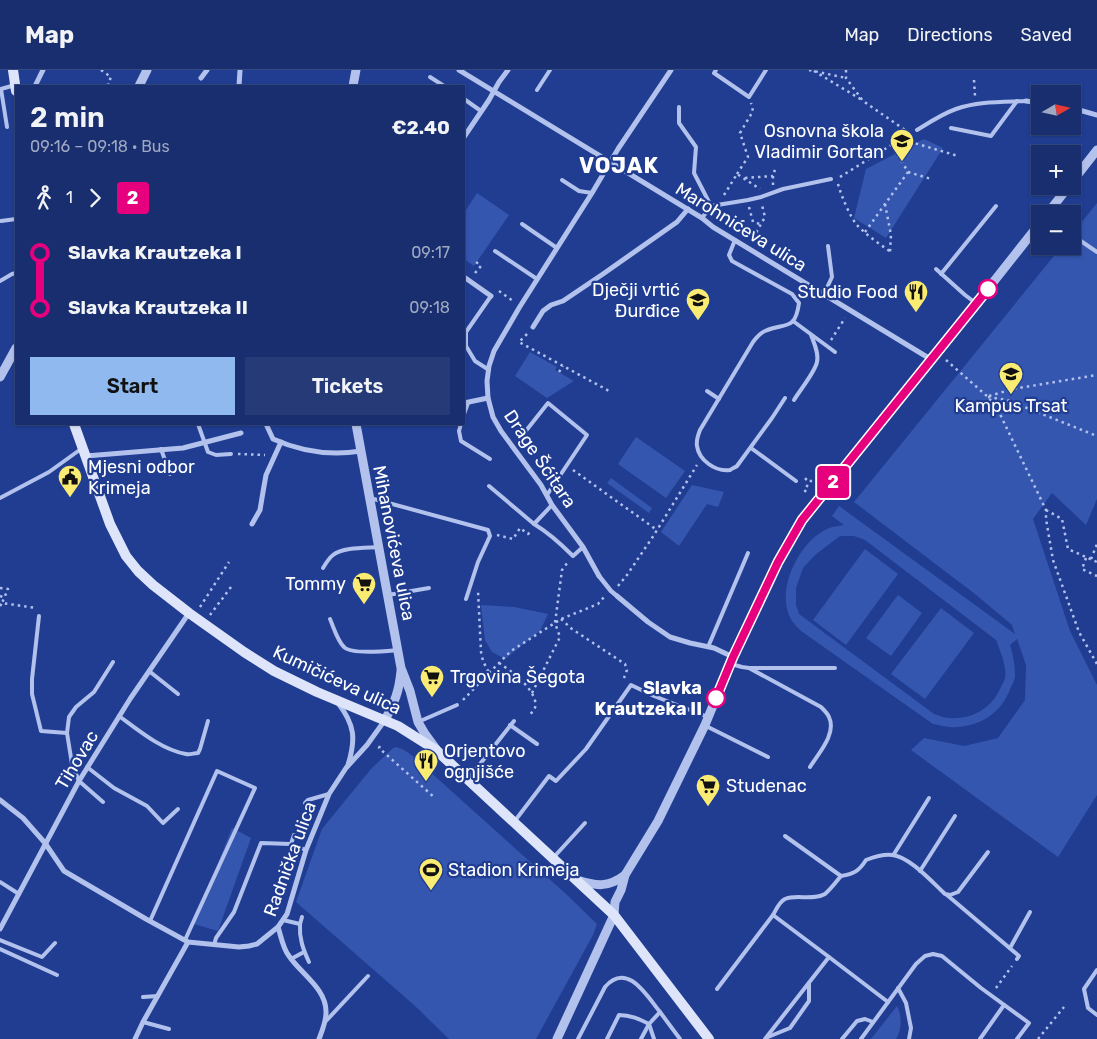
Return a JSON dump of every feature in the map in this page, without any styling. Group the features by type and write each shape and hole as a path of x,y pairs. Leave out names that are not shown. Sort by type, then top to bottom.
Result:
{"main road":[{"path":"13,70 16,85"},
{"name":"Kumičićeva ulica","path":"74,425 110,524 126,556 138,571 189,613 274,671 317,692 404,729 436,750 614,915 709,1039"}],"street":[{"path":"36,85 43,70"},
{"path":"140,85 147,70"},
{"path":"201,78 207,70"},
{"path":"239,85 240,70"},
{"path":"353,85 356,70"},
{"name":"Marohnićeva ulica","path":"459,70 932,360"},
{"path":"465,135 508,70"},
{"name":"Drage Šćitara","path":"671,70 537,279 494,351 488,370 488,398 493,417 501,431 547,495 599,576 611,591 648,622 670,637 714,648 732,661"},
{"path":"1026,101 1031,102"},
{"path":"1081,111 1097,115"},
{"path":"1081,170 1097,150"},
{"path":"1054,205 1062,195"},
{"path":"533,328 544,311 551,305 562,301 603,274 677,222 688,210"},
{"path":"557,1039 614,915 615,902 625,875 658,821 707,721 732,661 778,562 802,520 1031,235"},
{"path":"465,278 491,296"},
{"path":"0,378 15,350"},
{"path":"466,403 488,398"},
{"path":"266,425 273,439 287,445 336,454 361,451"},
{"name":"Mihanovićeva ulica","path":"356,425 401,668 410,691 418,722 436,750"},
{"path":"84,452 183,448 241,433"},
{"path":"252,524 260,510 266,475 281,442"},
{"name":"Tihovac","path":"0,929 87,767 189,613"},
{"name":"Mihanovićeva ulica","path":"385,720 396,698 400,684 401,668"},
{"name":"Radnička ulica","path":"336,700 351,724 353,749 346,768"},
{"name":"Radnička ulica","path":"326,1020 327,1011 324,1001 318,990 287,955 278,928 287,914 306,850 329,794 346,768 385,720"},
{"path":"0,800 23,818 45,843 64,871 186,941 239,947 249,946 257,944 278,928"},
{"path":"577,880 601,885 615,882 625,875"},
{"path":"135,1039 186,941"},
{"path":"319,1039 326,1020"}],"lane":[{"path":"536,90 550,70"},
{"path":"716,70 714,73 749,97 766,70"},
{"path":"430,77 442,85"},
{"path":"7,127 1,90 15,88"},
{"path":"465,101 481,111"},
{"path":"951,128 991,136 1017,101"},
{"path":"917,130 940,116 957,109 976,104 1026,101"},
{"path":"679,107 679,123 696,147 694,173 711,206"},
{"path":"702,218 711,206 761,198 783,189 831,179"},
{"path":"562,180 579,191 592,193"},
{"path":"941,274 996,206"},
{"path":"1,221 15,219"},
{"path":"522,224 557,248"},
{"path":"736,240 729,255 732,261 792,294 798,303 798,312 794,320 782,327 764,331 753,342 700,430 697,447 702,458 710,465 720,469 730,470 737,466 785,398"},
{"path":"1081,240 1097,252"},
{"path":"824,294 832,277 828,246"},
{"path":"495,252 537,279"},
{"path":"936,269 965,296 977,304"},
{"path":"0,281 15,274"},
{"path":"488,370 475,361 470,354 466,346 466,332 491,296"},
{"path":"794,320 835,352"},
{"path":"794,400 817,363 816,347 812,335"},
{"path":"708,391 719,399"},
{"path":"525,432 548,403 587,435 547,495"},
{"path":"198,425 208,452 216,455 230,454"},
{"path":"461,425 459,432 462,441 490,459"},
{"path":"751,448 796,481"},
{"path":"161,449 170,474"},
{"path":"0,498 84,452"},
{"path":"489,486 534,524 559,542 573,556 582,547"},
{"path":"370,498 488,530 490,534 489,539 478,562 466,599"},
{"path":"534,524 552,505"},
{"path":"323,568 328,559 342,550 379,547"},
{"path":"708,647 748,554"},
{"path":"388,596 429,588"},
{"path":"39,616 32,694 41,731 67,733"},
{"path":"330,619 338,639 345,649 362,652 398,650"},
{"path":"732,661 742,668 835,668"},
{"path":"102,802 79,781 72,764 67,733 69,717 76,707 94,692 113,662"},
{"path":"749,668 822,708 829,717 831,730 827,741 810,767"},
{"path":"149,671 178,694"},
{"path":"514,822 549,776 556,781 586,749 631,685 707,721 768,757"},
{"path":"418,722 457,705"},
{"path":"119,716 153,740 176,751 188,754 198,753 208,721"},
{"path":"468,779 514,721"},
{"path":"510,725 537,744"},
{"path":"87,767 114,788 147,806 163,822 178,809"},
{"path":"148,920 217,771 255,788 186,941"},
{"path":"304,803 329,794"},
{"path":"894,854 929,798"},
{"path":"920,871 955,816"},
{"path":"553,858 584,823"},
{"path":"291,844 294,835"},
{"path":"785,836 841,876"},
{"path":"214,945 216,938 234,912 261,843 291,844 306,850"},
{"path":"945,894 950,895 958,892 988,852"},
{"path":"717,989 780,904 786,899 816,897 824,894 841,876 853,874 866,860 879,855 894,854 905,858 1019,956 1017,959"},
{"path":"0,882 19,894"},
{"path":"1010,948 1030,912"},
{"path":"773,915 888,1002"},
{"path":"302,918 300,938 308,962"},
{"path":"283,920 300,924"},
{"path":"0,940 42,958 56,942"},
{"path":"0,949 57,975"},
{"path":"291,959 304,952"},
{"path":"861,1039 921,959 932,954 942,956 1028,1023 1017,1039"},
{"path":"766,1038 829,957"},
{"path":"1097,970 1084,989 1088,1008 1097,1015"},
{"path":"326,1020 368,976"},
{"path":"578,1039 605,987 615,978 622,977 635,983 642,990 680,1039"},
{"path":"766,1038 790,1028 809,1001 809,983"},
{"path":"898,988 906,1003 911,1028 908,1039"},
{"path":"143,997 158,996"},
{"path":"980,1039 1004,1005"},
{"path":"641,1039 649,1024 660,1012"},
{"path":"607,1039 619,1015 632,1016 649,1024 654,1039"},
{"path":"842,1039 857,1021 865,1019 873,1022"},
{"path":"143,1022 169,1029"}],"path":[{"path":"101,70 111,77 109,85"},
{"path":"809,70 846,78"},
{"path":"846,70 846,78 863,101"},
{"path":"814,71 863,101 911,134 837,178 844,201 856,224 891,253 885,204"},
{"path":"974,80 976,104"},
{"path":"718,204 748,157 740,133 753,111 749,97"},
{"path":"904,138 911,142 958,156"},
{"path":"892,145 908,172 931,179"},
{"path":"773,192 773,176 776,166"},
{"path":"865,232 908,172"},
{"path":"737,174 759,188 766,195"},
{"path":"744,178 773,176"},
{"path":"753,238 765,217 761,198"},
{"path":"750,209 753,222 760,224"},
{"path":"475,273 481,266 476,262"},
{"path":"837,331 845,318"},
{"path":"533,328 518,341 611,392"},
{"path":"945,359 988,397 998,410 1046,510 1053,560 1079,632 1097,664"},
{"path":"560,372 563,366"},
{"path":"988,397 1013,389 1097,375"},
{"path":"988,397 1007,400 1097,436"},
{"path":"251,454 258,454"},
{"path":"620,584 657,530 702,458"},
{"path":"580,474 657,530"},
{"path":"805,480 807,478 811,481 804,490 808,492"},
{"path":"1046,510 1062,518 1068,549 1097,562"},
{"path":"490,534 513,539 520,528 526,533"},
{"path":"1090,560 1097,544"},
{"path":"532,693 560,637 555,623 562,570 573,556"},
{"path":"1086,558 1082,570 1097,576"},
{"path":"200,607 229,562"},
{"path":"472,582 477,586 480,652 489,673"},
{"path":"210,615 231,587"},
{"path":"0,588 8,589 0,606"},
{"path":"0,596 4,598"},
{"path":"457,705 511,651 555,623 598,604 604,597"},
{"path":"2,603 40,609 39,616"},
{"path":"561,620 572,630 625,664 628,670 623,681 631,685"},
{"path":"499,662 519,677 535,697 536,707 533,713 528,715"},
{"path":"380,746 379,748 385,755 435,798"},
{"path":"991,995 1017,959"},
{"path":"1038,1039 1064,1007"}],"shaded area":[{"path":"924,139 943,148 886,238 854,218 866,169"},
{"path":"477,193 509,215 474,266 465,260 465,211"},
{"name":"Kampus Trsat","path":"1097,203 1097,499 1086,525 1052,493 1033,519 1070,631 1097,685 1097,795 1058,857 911,750 924,738 964,746 998,738 1025,700 1026,665 1017,639 1010,645 1015,678 1002,704 990,716 974,724 947,727 933,724 801,631 790,618 786,600 787,588 795,562 811,540 821,532 832,527 844,525 832,516 839,506 1015,634 1012,625 975,594 854,502 1055,255 1081,255 1081,223","holes":["840,536 854,536 865,540 996,640 1004,664 1005,678 996,696 979,712 957,718 945,718 934,714 799,614 796,605 796,588 803,568 815,555"]},
{"path":"530,352 557,367 555,370 574,381 547,398 515,376"},
{"path":"636,437 685,471 666,498 618,464"},
{"path":"611,478 652,508 649,513 607,483"},
{"path":"692,485 724,492 718,507 707,504 679,546 661,532"},
{"path":"865,549 898,574 846,645 813,620"},
{"path":"898,595 922,613 891,656 866,638"},
{"path":"481,605 514,607 548,614 540,631 505,659 492,652 485,640"},
{"path":"941,608 974,633 925,699 891,674"},
{"name":"Stadion Krimeja","path":"395,747 413,756 597,924 593,935 536,1039 449,1039 414,1005 296,902 322,829 371,769"},
{"path":"232,828 251,838 218,931 194,924"},
{"path":"897,1006 901,1022 896,1039 871,1039"}],"bus line":[{"name":"2","path":"716,698 733,657 778,562 802,520 988,289"}],"place":[{"name":"Osnovna škola Vladimir Gortan","path":"902,162"},
{"name":"Studio Food","path":"916,313"},
{"name":"Dječji vrtić Đurđice","path":"698,321"},
{"name":"Kampus Trsat","path":"1011,395"},
{"name":"Mjesni odbor Krimeja","path":"70,498"},
{"name":"Tommy","path":"364,605"},
{"name":"Trgovina Šegota","path":"432,698"},
{"name":"Slavka Krautzeka II","path":"716,698"},
{"name":"Orjentovo ognjišće","path":"426,782"},
{"name":"Studenac","path":"708,807"},
{"name":"Stadion Krimeja","path":"431,891"}],"district":[{"name":"VOJAK","path":"619,165"}]}
